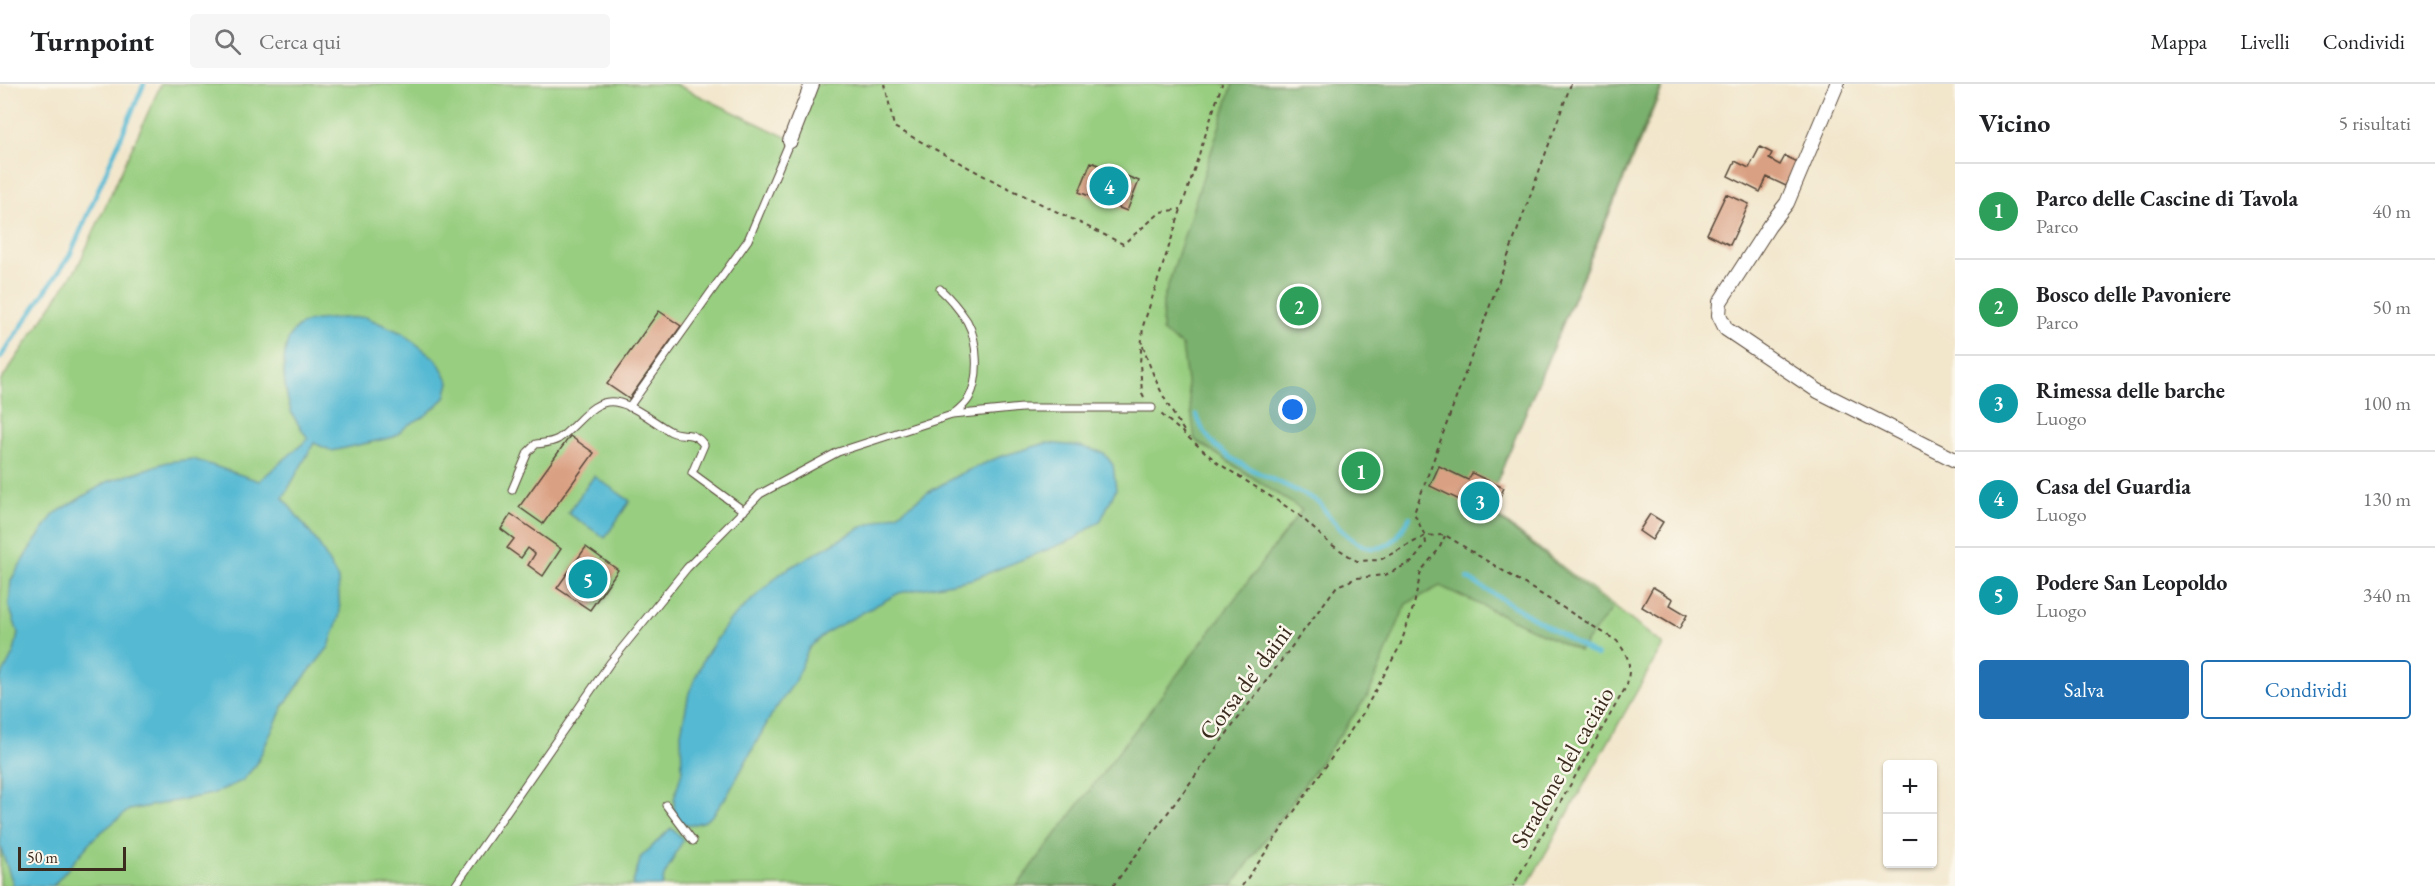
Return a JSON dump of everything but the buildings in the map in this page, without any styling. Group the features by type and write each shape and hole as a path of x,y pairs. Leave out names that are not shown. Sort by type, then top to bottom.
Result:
{"street":[{"path":"790,141 812,84"},
{"path":"1837,84 1787,202 1768,226 1720,302 1719,315 1726,329 1818,391 1955,460"}],"lane":[{"path":"628,406 748,240 790,141"},
{"path":"940,290 954,303 968,324 974,345 973,388 967,401 952,415"},
{"path":"512,490 528,452 536,444 558,439 600,403 613,402 628,406 673,434 688,433 700,439 704,445 692,473 744,511"},
{"path":"456,886 610,663 687,568 760,494 838,452 952,415 1022,408 1152,408"},
{"path":"666,805 693,842"}],"path":[{"path":"885,84 894,127 987,177 1123,244 1161,212 1181,209"},
{"path":"1222,84 1143,326 1142,393 1152,408 1218,463 1298,514 1340,550 1357,561 1380,560 1425,536 1445,535 1439,549 1422,571 1414,605 1400,646 1363,713 1242,886"},
{"path":"1425,536 1414,513 1571,84"},
{"path":"1142,343 1151,372 1166,404 1188,436"},
{"name":"Stradone del caciaio","path":"1445,535 1617,641 1628,655 1630,670 1627,685 1513,886"},
{"name":"Corsa de' daini","path":"1113,886 1337,586 1357,578 1385,575 1412,562 1426,544 1425,536"}],"green space":[{"path":"161,84 675,84 790,139 814,84 1664,84 1486,507 1663,645 1527,886 0,886 0,382 78,266"},
{"path":"1233,84 1662,84 1486,508 1612,609 1579,651 1440,586 1406,604 1369,694 1232,886 1017,886 1302,510 1195,440 1182,346 1162,331 1163,301"}],"water":[{"path":"365,317 402,333 437,360 449,382 445,398 425,416 408,425 394,437 332,451 314,443 283,498 318,543 338,579 340,614 329,647 283,707 256,765 242,781 212,794 129,810 94,838 53,886 14,886 0,847 0,679 14,652 18,633 9,606 11,580 29,550 54,514 107,482 167,462 193,459 259,481 308,439 291,411 288,401 284,362 289,338 296,329 310,321"},
{"path":"1046,443 1079,446 1104,453 1113,465 1116,489 1101,520 1074,539 973,579 899,593 827,632 809,648 794,683 772,714 728,794 713,815 703,822 690,825 680,822 674,811 674,799 682,771 681,733 689,693 704,658 729,621 782,572 862,527 897,514 960,474 999,457"},
{"path":"594,476 630,501 605,538 568,513"},
{"path":"671,828 683,840 664,876 662,886 632,886 641,857"}],"waterway":[{"path":"0,358 70,255 144,84"},
{"path":"1197,415 1203,430 1225,453 1254,471 1315,500 1343,532 1361,545 1374,548 1386,545 1396,538 1410,517"},
{"path":"1467,578 1597,656"}],"place":[{"name":"Casa del Guardia","path":"1109,186"},
{"name":"Bosco delle Pavoniere","path":"1299,306"},
{"name":"Parco delle Cascine di Tavola","path":"1361,471"},
{"name":"Rimessa delle barche","path":"1480,501"},
{"name":"Podere San Leopoldo","path":"588,579"}]}
